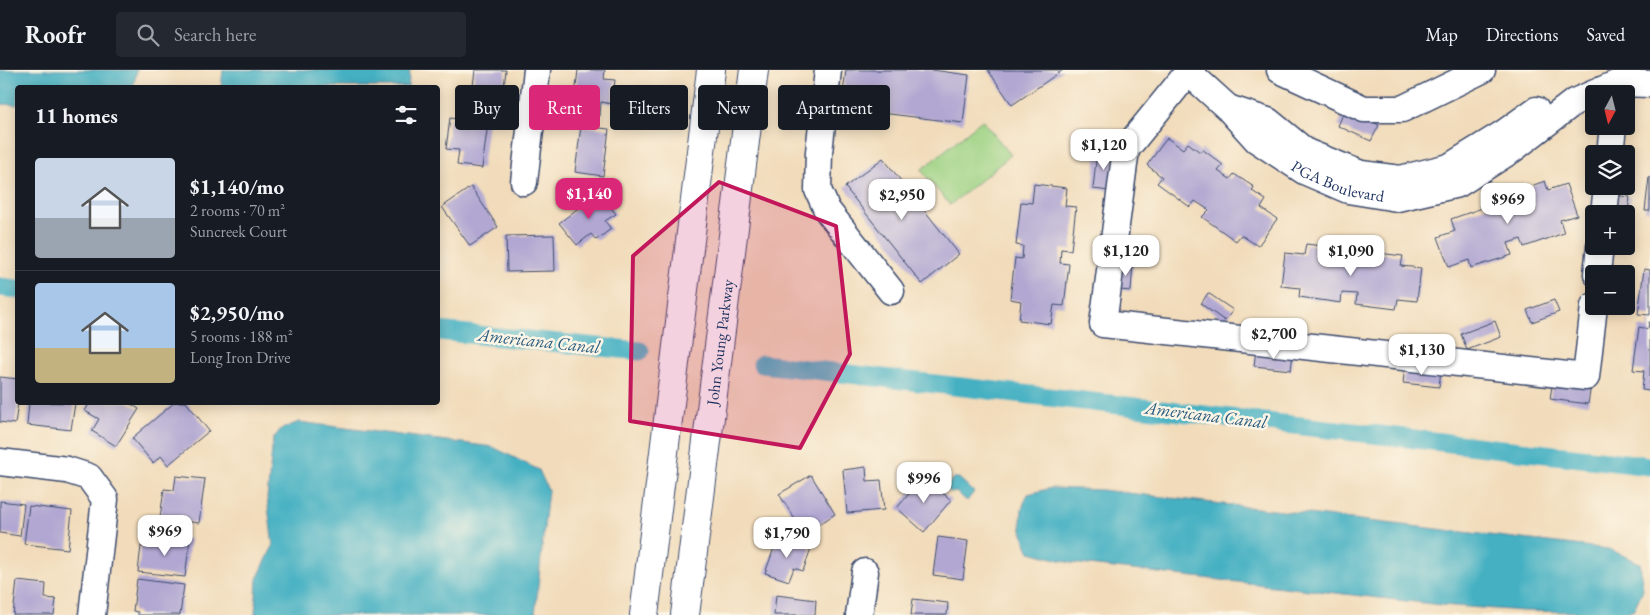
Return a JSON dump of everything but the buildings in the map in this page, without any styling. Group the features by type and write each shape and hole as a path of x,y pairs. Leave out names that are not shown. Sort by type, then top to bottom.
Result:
{"highway":[{"path":"644,615 711,70"},
{"name":"John Young Parkway","path":"685,615 754,70"}],"street":[{"path":"524,182 536,70"},
{"path":"828,70 819,152 818,190 827,210 891,291"},
{"path":"1188,70 1126,150 1102,324 1586,377 1593,315"},
{"name":"PGA Boulevard","path":"1188,70 1228,108 1257,140 1304,171 1348,190 1397,198 1458,184 1513,149 1574,102 1613,79 1650,84"},
{"path":"1280,70 1364,109 1402,109 1482,70"},
{"path":"0,462 67,470 89,477 105,499 92,615"},
{"path":"859,615 865,572"}],"highlighted area":[{"path":"719,182 836,226 850,354 800,448 630,421 633,256"}],"green space":[{"path":"982,120 1011,155 950,205 921,170"}],"water":[{"path":"0,70 137,70 133,85 15,85 15,105 0,104"},
{"path":"223,70 410,70 408,85 221,85"},
{"path":"299,422 493,447 539,470 548,490 535,615 255,615 257,579 273,546 267,498 273,439 281,429"},
{"path":"954,478 959,478 974,492 967,501 956,492 952,493 948,490 947,486"},
{"path":"1051,488 1102,490 1609,549 1640,563 1643,589 1634,609 1619,615 1597,615 1580,612 1523,611 1441,605 1071,563 1030,552 1022,530 1022,509 1028,494"}],"waterway":[{"name":"Americana Canal","path":"0,287 15,289"},
{"name":"Americana Canal","path":"440,331 640,351"},
{"name":"Americana Canal","path":"762,364 1650,466"}]}
